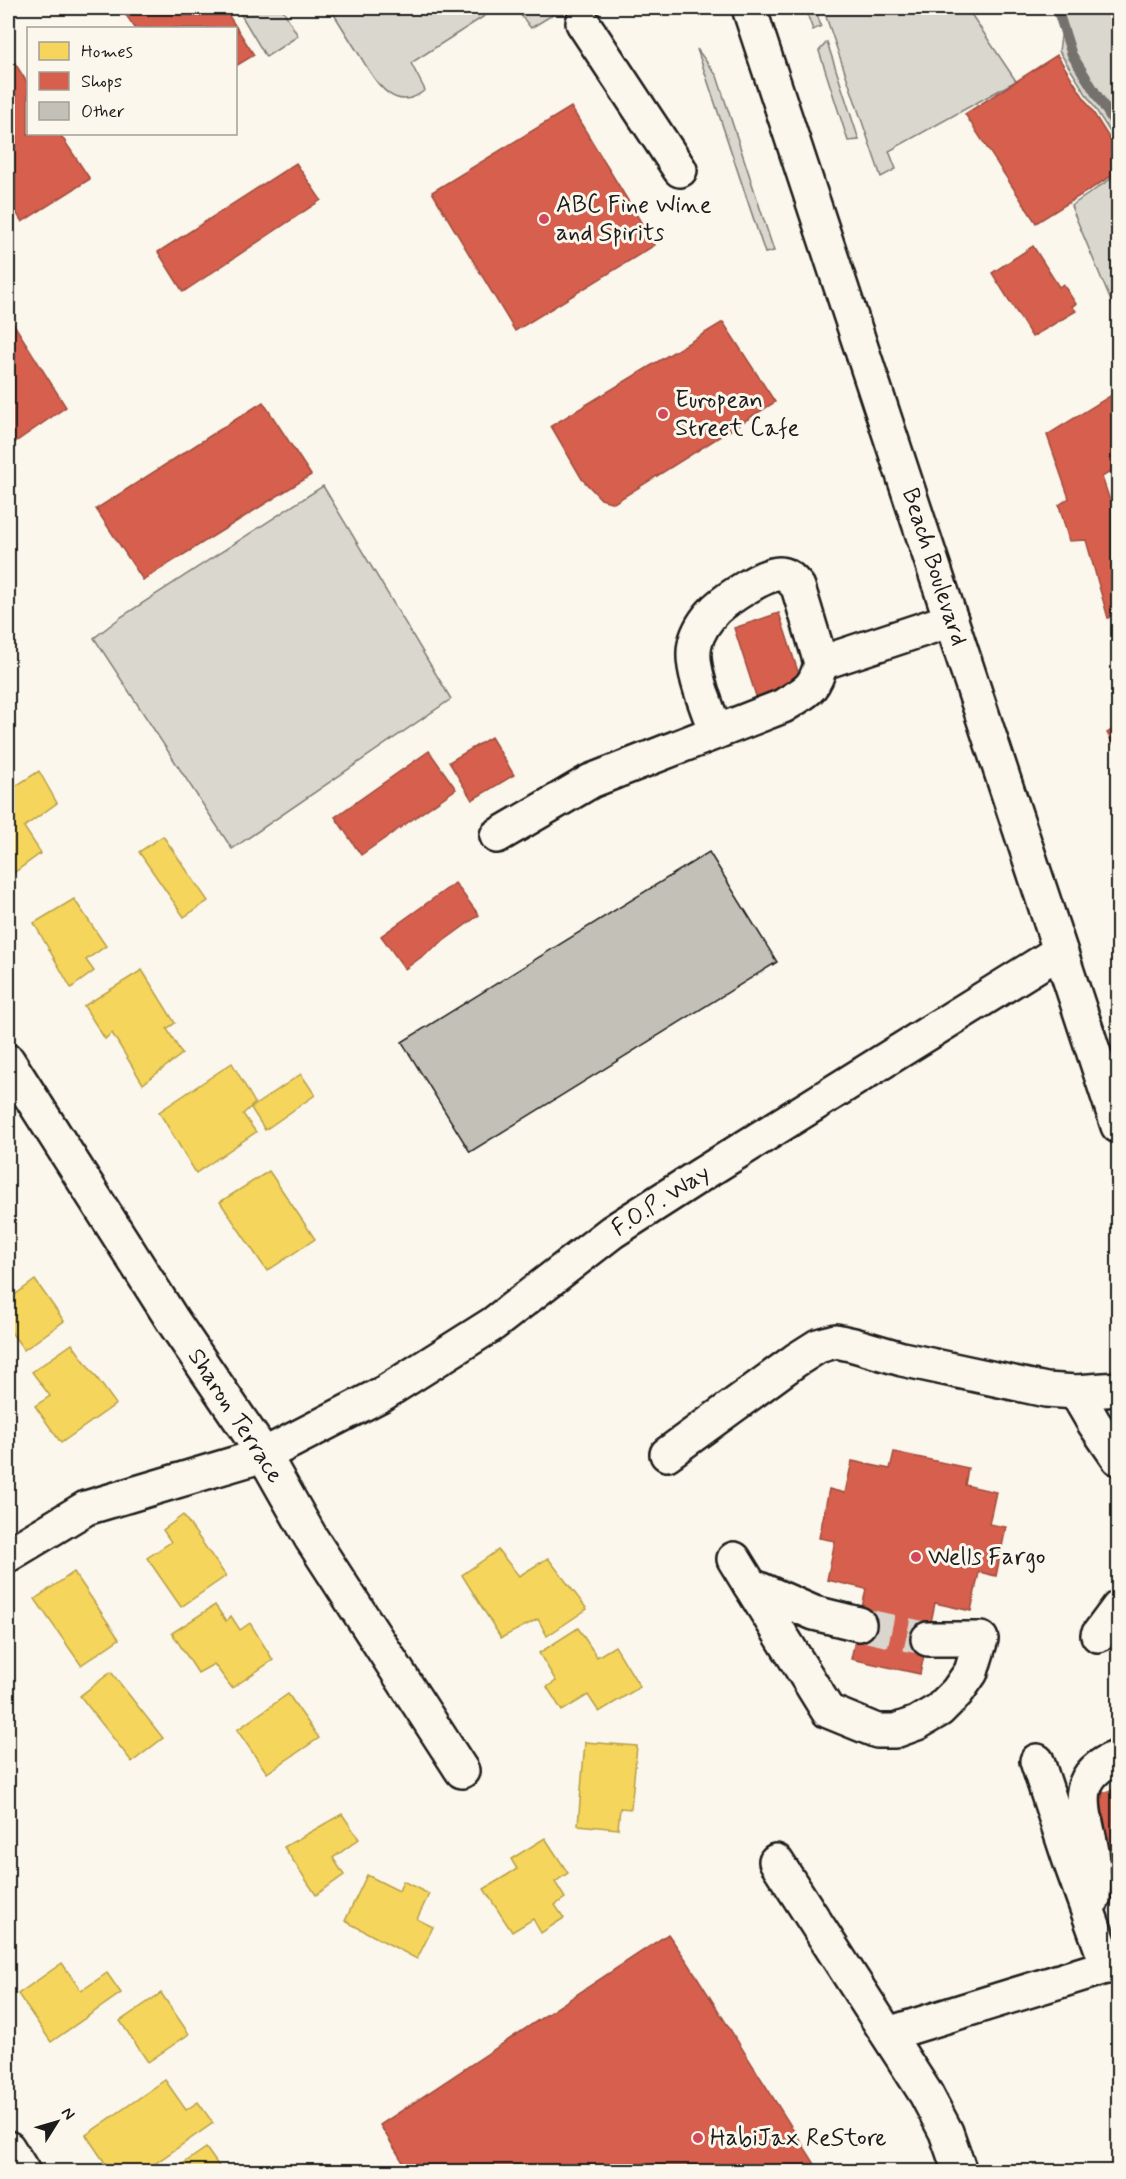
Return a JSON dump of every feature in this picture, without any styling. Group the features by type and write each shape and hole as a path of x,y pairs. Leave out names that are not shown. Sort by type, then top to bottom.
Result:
{"main road":[{"name":"Beach Boulevard","path":"749,8 1119,1126"},
{"path":"583,24 680,170"},
{"path":"496,836 591,781 783,706 811,689 817,680 821,663 798,587 790,578 778,574 760,579 716,609 699,632 694,646 698,685 716,732"},
{"path":"821,663 951,620"},
{"name":"F.O.P. Way","path":"8,1555 86,1508 264,1455 384,1394 470,1341 612,1232 1060,951"},
{"name":"Sharon Terrace","path":"8,1060 173,1322 264,1455 311,1538 462,1771"},
{"path":"668,1454 796,1360 818,1346 836,1341 902,1359 1046,1390 1076,1392 1119,1389"},
{"path":"1076,1392 1094,1423 1119,1458"},
{"path":"859,1624 814,1613 742,1572 828,1712 877,1731 895,1731 917,1724 939,1710 957,1692 971,1672 981,1639 928,1639"},
{"path":"1098,1635 1119,1608"},
{"path":"1089,1915 1094,1879 1092,1851 1083,1815 1082,1795 1089,1778 1102,1763 1119,1757"},
{"path":"888,2034 1113,1965 1089,1915 1037,1761"},
{"path":"776,1861 939,2116 960,2172"},
{"path":"8,2148 22,2172"}],"shaded area":[{"path":"237,8 282,8 298,36 266,57"},
{"path":"330,8 497,8 411,63 425,90 413,97 403,99 384,90 376,81"},
{"path":"515,8 564,8 531,28"},
{"path":"805,8 815,8 821,26 813,30"},
{"path":"823,8 967,8 1016,81 889,151 896,169 881,177"},
{"path":"1065,8 1118,8 1118,145 1059,51"},
{"path":"827,42 859,140 848,141 819,51"},
{"path":"697,49 717,76 774,251 765,253"},
{"path":"1118,174 1118,318 1071,206"},
{"path":"323,486 451,699 232,849 94,638 121,617"}],"building: Homes":[{"path":"39,771 57,803 24,827 41,853 8,877 8,791"},
{"path":"163,836 208,901 184,917 139,852"},
{"path":"74,899 106,946 86,960 94,971 71,988 34,923"},
{"path":"142,970 175,1023 167,1029 182,1054 143,1084 112,1033 105,1039 84,1006"},
{"path":"232,1063 255,1103 243,1114 256,1132 196,1173 159,1112"},
{"path":"301,1074 315,1095 265,1130 251,1108"},
{"path":"269,1171 315,1239 267,1271 220,1202"},
{"path":"35,1280 64,1321 24,1350 8,1328 8,1300"},
{"path":"72,1344 116,1404 61,1443 35,1406 50,1396 32,1372"},
{"path":"183,1515 226,1576 181,1607 147,1558 171,1542 163,1530"},
{"path":"498,1550 519,1576 548,1558 587,1609 547,1636 538,1619 501,1638 462,1575"},
{"path":"74,1572 119,1639 81,1665 35,1599"},
{"path":"215,1605 226,1621 231,1616 240,1630 250,1623 273,1660 232,1688 214,1664 198,1673 172,1633"},
{"path":"578,1628 597,1657 615,1646 640,1687 599,1712 588,1695 562,1711 547,1687 556,1681 539,1653"},
{"path":"111,1672 163,1738 132,1762 80,1696"},
{"path":"288,1694 319,1738 267,1773 237,1730"},
{"path":"585,1742 637,1746 631,1809 620,1808 618,1829 578,1825"},
{"path":"342,1814 359,1839 333,1858 344,1875 316,1895 284,1847"},
{"path":"545,1838 568,1873 555,1882 565,1898 555,1905 564,1918 541,1933 533,1919 512,1932 484,1889 517,1869 511,1859"},
{"path":"367,1875 399,1891 403,1881 429,1894 417,1919 433,1927 417,1959 345,1921"},
{"path":"62,1963 81,1991 107,1973 121,1993 51,2042 18,1994"},
{"path":"161,1993 189,2034 148,2062 120,2021"},
{"path":"165,2080 186,2110 198,2102 213,2123 143,2172 111,2172 86,2135"},
{"path":"206,2148 223,2172 171,2172"}],"building: Shops":[{"path":"121,8 224,8 236,27 134,27"},
{"path":"237,28 254,55 237,65"},
{"path":"8,52 27,82 27,135 61,135 90,179 22,222 8,199"},
{"path":"1057,55 1118,152 1118,172 1036,223 965,114"},
{"name":"ABC Fine Wine and Spirits","path":"571,107 655,245 515,331 432,192"},
{"path":"296,163 321,200 183,292 158,252"},
{"path":"1033,246 1059,287 1063,284 1076,304 1072,306 1076,311 1032,337 992,273"},
{"path":"8,315 66,407 8,447"},
{"name":"European Street Cafe","path":"723,322 775,402 614,503 601,499 582,479 551,426"},
{"path":"1118,391 1118,467 1102,477 1118,524 1118,612 1108,618 1086,540 1069,541 1059,505 1069,498 1047,435"},
{"path":"263,402 311,475 143,580 96,509"},
{"path":"779,613 803,687 758,702 734,628"},
{"path":"1118,726 1118,752 1107,733"},
{"path":"491,737 514,775 472,800 449,762"},
{"path":"429,751 456,789 361,855 335,817"},
{"path":"455,883 479,915 405,969 381,936"},
{"name":"Wells Fargo","path":"894,1452 968,1468 965,1485 996,1492 989,1524 1006,1527 996,1576 979,1572 971,1611 935,1603 920,1674 851,1659 866,1589 827,1580 835,1541 819,1538 829,1489 845,1493 852,1461 890,1469"},
{"path":"1118,1788 1118,1891 1091,1810 1101,1807 1097,1795"},
{"path":"668,1934 818,2169 835,2167 838,2172 409,2172 380,2125"}],"building: Other":[{"path":"709,852 777,962 470,1152 402,1042"}],"waterway":[{"path":"1057,8 1072,55 1118,129"}],"tunnel":[{"path":"859,1624 928,1639"}],"place":[{"name":"ABC Fine Wine and Spirits","path":"544,219"},
{"name":"European Street Cafe","path":"663,414"},
{"name":"Wells Fargo","path":"916,1557"},
{"name":"HabiJax ReStore","path":"698,2138"}]}
